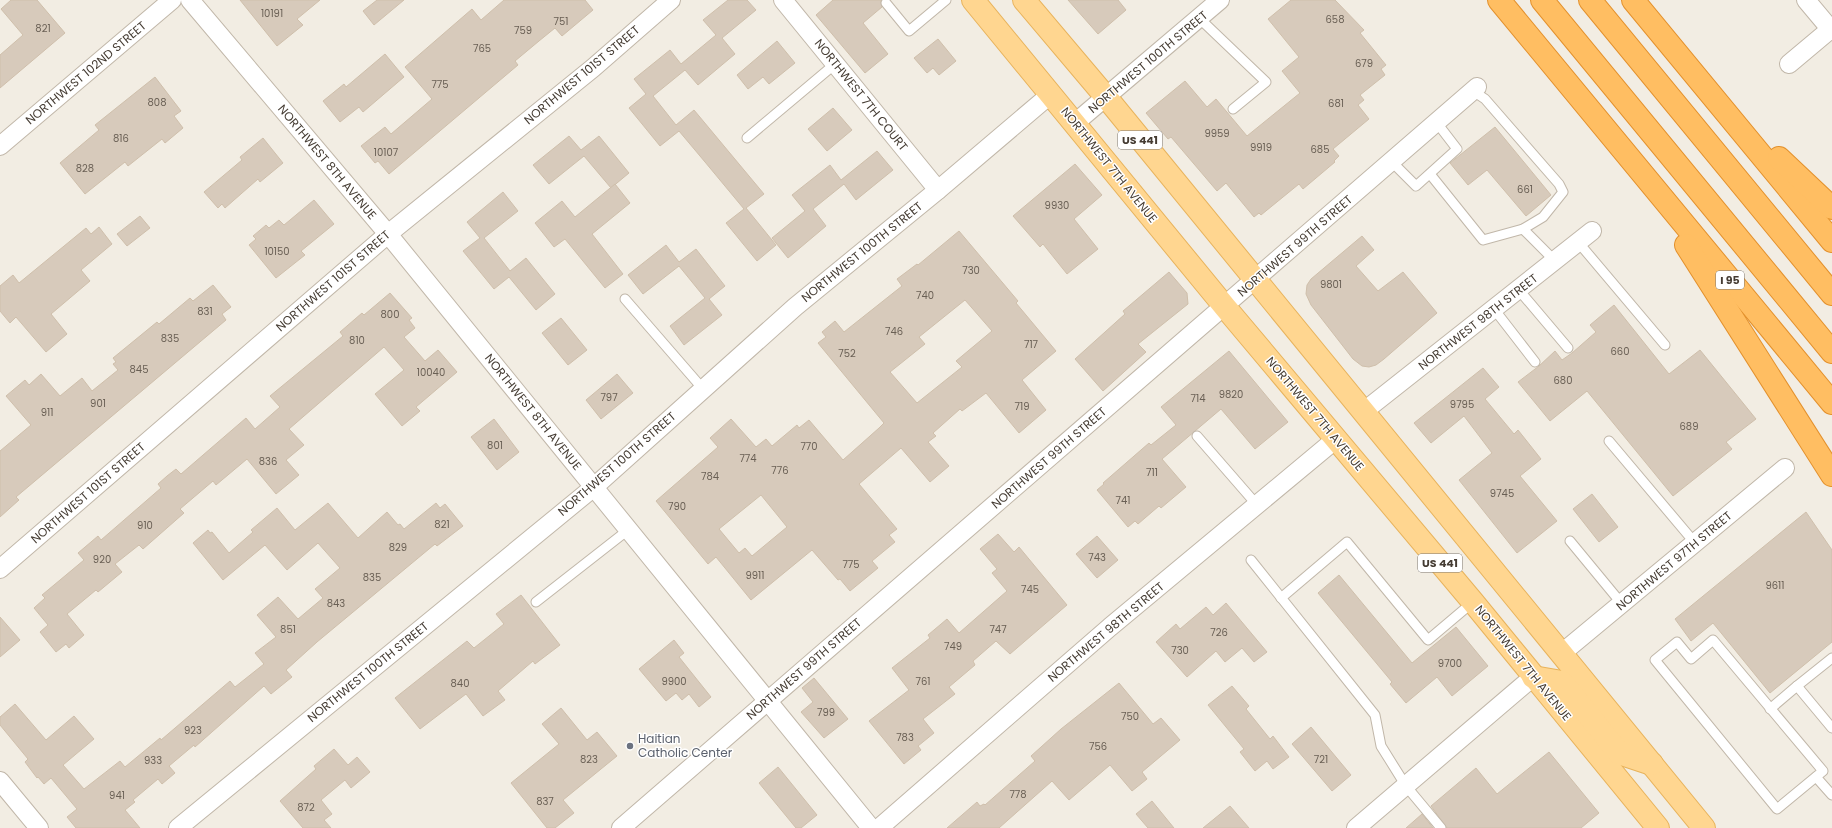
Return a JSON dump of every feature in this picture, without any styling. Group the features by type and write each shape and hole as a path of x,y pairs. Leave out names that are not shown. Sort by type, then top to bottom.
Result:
{"highway":[{"name":"I 95","path":"1499,0 1832,403"},
{"path":"1542,0 1832,352"},
{"path":"1590,0 1832,294"},
{"path":"1633,0 1832,241"},
{"path":"1711,94 1832,208"},
{"path":"1629,157 1832,475"}],"main road":[{"name":"NORTHWEST 7TH AVENUE","path":"973,0 1225,307 1473,602 1658,828"},
{"name":"US 441","path":"1024,0 1106,97 1704,828"},
{"path":"1533,677 1562,682 1619,753 1652,764"}],"street":[{"name":"NORTHWEST 102ND STREET","path":"0,146 172,0"},
{"name":"NORTHWEST 8TH AVENUE","path":"190,0 388,234 871,828"},
{"name":"NORTHWEST 101ST STREET","path":"0,569 388,234 593,68 671,0"},
{"name":"NORTHWEST 7TH COURT","path":"783,0 938,190"},
{"name":"NORTHWEST 100TH STREET","path":"1075,124 1220,0"},
{"path":"1789,64 1831,29 1806,0"},
{"name":"NORTHWEST 99TH STREET","path":"621,828 767,700 1225,307 1475,89"},
{"name":"NORTHWEST 100TH STREET","path":"178,828 594,487 795,307 938,190 1051,94"},
{"name":"NORTHWEST 98TH STREET","path":"1363,412 1585,237"},
{"name":"NORTHWEST 98TH STREET","path":"879,828 1110,627 1336,439"},
{"name":"NORTHWEST 97TH STREET","path":"1562,653 1785,468"},
{"path":"1356,828 1533,677"},
{"path":"0,781 39,828"}],"lane":[{"path":"886,3 909,31 946,0"},
{"path":"1199,18 1266,82 1233,109"},
{"path":"747,138 835,64"},
{"path":"1430,174 1483,240 1523,229 1543,217 1563,192 1559,184 1475,89"},
{"path":"1392,162 1416,186 1430,174 1458,149 1437,123"},
{"path":"1523,229 1555,261"},
{"path":"1585,237 1665,345"},
{"path":"1518,289 1568,348"},
{"path":"625,299 703,389"},
{"path":"1494,309 1535,362"},
{"path":"1197,436 1257,505"},
{"path":"1609,441 1695,543"},
{"path":"536,602 628,530"},
{"path":"1570,541 1622,604"},
{"path":"1281,598 1347,542 1428,640 1473,602"},
{"path":"1250,560 1375,715 1381,746 1406,786 1441,828"},
{"path":"1713,640 1823,771 1816,777 1777,809 1655,660 1676,642 1691,659 1713,640"},
{"path":"1770,709 1832,658"},
{"path":"1797,686 1832,728"},
{"path":"1816,777 1832,795"}],"building":[{"path":"11,0 37,0 65,33 0,88 0,55 23,35 1,9"},
{"path":"240,0 320,0 297,19 303,25 277,46"},
{"path":"377,0 404,0 374,25 363,11"},
{"path":"504,0 585,0 593,10 562,36 555,28 515,61 518,65 389,174 378,161 375,163 361,146 385,127 391,134 432,99 405,67 472,9 481,20"},
{"path":"728,0 747,0 756,10 722,38 735,54 698,85 685,70 653,96 676,125 694,110 764,194 746,208 776,245 757,261 726,223 744,209 705,162 679,131 660,146 629,108 646,94 634,79 670,50 681,64 716,35 703,20"},
{"path":"833,0 881,0 882,7 863,23 888,54 865,73 816,15"},
{"path":"1068,0 1118,0 1126,10 1098,34"},
{"path":"1291,0 1335,0 1364,30 1360,33 1386,65 1381,69 1385,75 1360,95 1364,100 1358,105 1369,119 1333,149 1339,156 1334,161 1335,162 1303,189 1299,184 1261,215 1259,213 1254,217 1226,183 1217,191 1171,137 1168,139 1146,113 1185,81 1207,107 1216,99 1247,136 1300,93 1282,71 1299,57 1268,19"},
{"path":"938,39 956,61 939,75 933,68 927,73 914,58"},
{"path":"777,41 795,63 769,84 763,77 748,89 737,75"},
{"path":"385,54 404,77 363,112 359,107 340,122 323,101 344,84 346,87"},
{"path":"155,77 181,111 174,116 183,128 165,143 162,139 128,166 125,162 85,194 60,163 99,130 95,125"},
{"path":"833,108 852,130 827,151 808,129"},
{"path":"1495,127 1551,195 1526,216 1487,170 1468,185 1450,163"},
{"path":"569,136 581,150 599,136 629,173 611,188 584,156 549,184 533,165"},
{"path":"263,138 283,163 260,182 258,179 225,208 222,204 218,208 204,192 242,160 240,157"},
{"path":"877,151 893,170 856,200 844,184 813,209 826,226 788,258 772,238 805,211 792,195 830,165 841,180"},
{"path":"1075,164 1102,195 1074,219 1098,249 1067,274 1043,244 1040,247 1013,216"},
{"path":"615,184 630,203 592,234 623,274 605,288 565,239 554,247 535,223 562,201 575,217"},
{"path":"503,192 518,211 484,238 510,271 526,258 555,294 536,310 509,277 494,289 463,251 480,238 467,222"},
{"path":"314,200 334,224 301,251 305,255 276,278 249,245 256,239 253,236 266,225 269,228 279,220 284,225"},
{"path":"140,216 150,228 127,246 117,234"},
{"path":"99,227 112,244 81,270 90,281 51,314 67,334 46,352 16,317 10,323 0,311 0,286 13,275 19,283 86,228 91,234"},
{"path":"959,231 1018,301 1016,303 1056,351 1022,380 1046,410 1019,433 986,393 962,411 960,409 933,433 936,436 928,442 949,466 930,482 901,448 859,484 897,529 889,535 895,542 872,561 878,568 850,591 840,579 838,580 812,550 751,600 716,557 708,564 656,501 718,447 710,438 731,419 756,447 766,439 772,446 797,425 799,428 809,420 843,460 879,428 884,423 818,343 826,337 822,332 835,321 844,332 902,286 897,279 917,264 918,265","holes":["965,300 992,331 956,361 962,367 917,403 890,372 925,344 919,337","761,495 787,527 752,556 745,548 739,553 719,529"]},
{"path":"1362,236 1374,250 1356,266 1378,291 1403,272 1437,313 1384,359 1376,365 1369,367 1362,366 1353,359 1311,305 1306,294 1307,285 1311,279"},
{"path":"666,245 679,262 696,249 725,286 709,299 722,315 684,345 670,326 705,298 679,266 643,294 628,275"},
{"path":"1169,272 1187,293 1188,304 1138,344 1146,352 1103,391 1075,359 1125,314 1123,311"},
{"path":"213,285 231,307 222,314 226,320 16,497 19,500 0,517 0,451 31,425 6,396 25,380 29,385 41,374 60,396 82,378 92,391 118,370 113,364 116,362 113,358 157,322 159,324 190,298 193,301"},
{"path":"390,293 412,318 409,320 415,328 404,337 425,361 438,350 457,372 416,407 420,411 402,426 375,394 404,370 384,347 289,429 304,445 286,460 299,475 276,494 247,459 216,485 213,481 180,509 184,513 143,549 139,545 115,564 122,572 98,592 96,590 67,614 84,635 69,648 66,644 56,652 40,632 48,625 34,608 45,598 42,595 84,560 78,553 98,536 101,540 161,488 158,484 167,476 176,469 181,474 246,418 255,429 280,407 270,396 343,336 340,332 362,313 364,315"},
{"path":"1614,305 1669,374 1700,350 1756,419 1726,442 1732,449 1673,496 1587,391 1550,421 1518,382 1539,366 1555,351 1562,360 1572,353 1596,332 1590,325"},
{"path":"561,318 587,350 568,365 542,333"},
{"path":"1229,351 1288,422 1255,449 1221,409 1162,459 1186,487 1161,508 1159,506 1138,524 1135,521 1128,527 1097,490 1149,443 1151,445 1176,425 1161,407"},
{"path":"1483,368 1499,387 1485,399 1514,434 1518,430 1541,459 1520,476 1557,521 1517,553 1459,480 1492,453 1464,416 1431,443 1414,423"},
{"path":"617,374 633,393 601,419 586,400"},
{"path":"494,419 519,452 497,470 471,437"},
{"path":"1592,494 1618,527 1599,542 1573,509"},
{"path":"328,503 358,538 387,512 398,525 400,524 404,529 436,503 440,508 445,504 463,526 437,546 435,544 317,642 286,670 292,677 271,694 264,686 195,747 194,745 169,766 175,773 162,784 158,779 133,800 135,802 125,810 140,828 76,828 67,817 77,809 51,778 44,784 38,777 37,778 25,762 28,759 0,725 0,717 15,704 46,740 74,716 94,739 63,765 84,789 120,761 125,767 160,738 161,740 230,681 235,687 264,664 255,653 276,637 257,615 278,597 298,619 323,598 315,589 340,568 318,543 287,570 265,545 223,580 193,543 208,530 210,533 212,532 229,553 253,532 251,530 277,508 295,530"},
{"path":"1806,512 1832,550 1832,642 1770,693 1713,623 1691,641 1675,619"},
{"path":"998,534 1014,552 1019,547 1067,605 1010,654 996,641 973,661 975,665 949,687 955,694 923,719 934,733 918,746 921,750 904,764 869,721 909,690 892,668 930,638 928,635 947,619 959,633 1007,591 992,573 997,569 980,549"},
{"path":"1097,536 1118,560 1097,578 1076,554"},
{"path":"1339,575 1412,663 1456,627 1488,666 1452,696 1437,677 1406,703 1390,684 1392,682 1318,593"},
{"path":"521,595 560,645 535,664 533,661 498,691 505,700 483,716 466,694 420,729 395,698 467,641 474,648 504,624 496,614"},
{"path":"1226,603 1267,652 1254,662 1242,648 1225,662 1216,651 1187,677 1156,642 1176,624 1180,629 1206,607 1213,615"},
{"path":"0,617 20,640 0,657"},
{"path":"674,640 684,653 679,657 711,697 699,707 689,694 682,700 676,693 666,701 639,669"},
{"path":"814,678 848,719 824,738 801,712 813,702 802,688"},
{"path":"1119,683 1153,724 1161,718 1180,740 1142,772 1147,779 1132,791 1110,765 1069,800 1052,781 999,828 947,828 977,802 980,806 985,805 1035,761 1031,756 1061,729"},
{"path":"1232,686 1249,706 1246,709 1270,739 1273,736 1289,757 1273,769 1267,761 1255,771 1240,752 1244,749 1208,705"},
{"path":"561,708 587,740 597,732 617,756 563,800 574,813 555,828 547,828 511,783 559,744 542,724"},
{"path":"1311,727 1351,775 1332,791 1292,744"},
{"path":"334,749 348,765 357,757 370,772 351,788 345,780 321,800 332,814 324,820 331,828 303,828 280,801 316,769 314,766"},
{"path":"1549,752 1599,813 1581,828 1447,828 1431,806 1476,768 1497,794"},
{"path":"778,767 817,815 801,828 796,828 759,783"},
{"path":"1152,801 1174,828 1148,828 1136,814"},
{"path":"1230,806 1249,828 1203,828"},
{"path":"1422,814 1433,828 1406,828"}],"place":[{"name":"Haitian Catholic Center","path":"630,746"}]}
